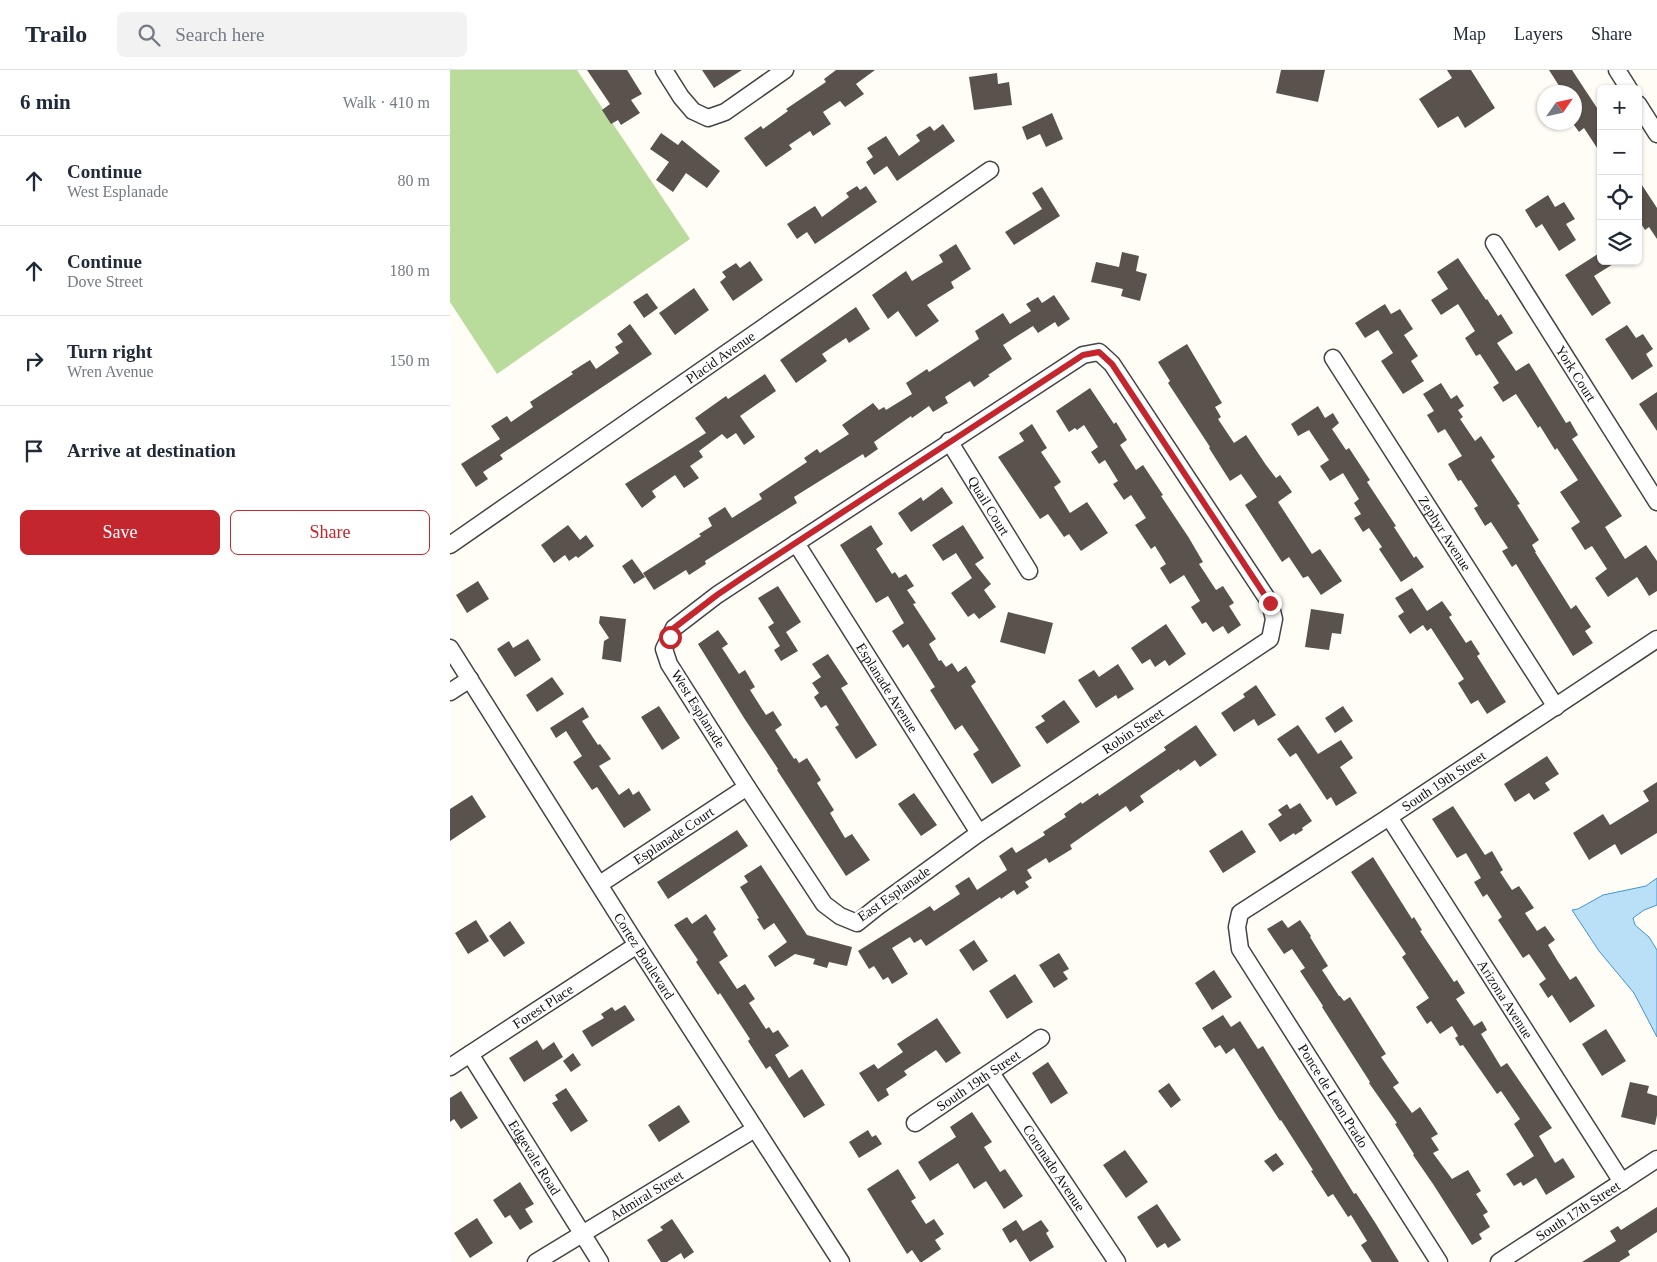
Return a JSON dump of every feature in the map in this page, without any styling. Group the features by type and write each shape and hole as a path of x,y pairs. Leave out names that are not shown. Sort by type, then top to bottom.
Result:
{"street":[{"path":"664,70 693,112 708,118 725,112 785,70"},
{"path":"1617,70 1626,85"},
{"path":"1642,110 1657,134"},
{"name":"Placid Avenue","path":"450,545 990,170"},
{"name":"York Court","path":"1494,243 1657,502"},
{"name":"Robin Street","path":"949,442 1083,355 1099,352 1112,364 1270,603 1274,619 1270,639 979,834"},
{"name":"Zephyr Avenue","path":"1334,358 1556,707"},
{"path":"796,543 949,442"},
{"name":"Quail Court","path":"949,442 1029,571"},
{"name":"West Esplanade","path":"747,787 669,664 664,649 674,628 717,595 796,543"},
{"name":"Esplanade Avenue","path":"796,543 979,834"},
{"name":"South 19th Street","path":"1237,927 1240,913 1389,817 1657,639"},
{"name":"Cortez Boulevard","path":"450,648 841,1262"},
{"path":"450,692 470,679"},
{"name":"East Esplanade","path":"747,787 824,904 840,916 857,923 979,834"},
{"name":"Esplanade Court","path":"600,884 747,787"},
{"name":"Arizona Avenue","path":"1389,817 1622,1182"},
{"name":"Ponce de Leon Prado","path":"1237,927 1240,949 1439,1262"},
{"name":"Forest Place","path":"450,1067 638,945"},
{"name":"South 19th Street","path":"915,1123 1041,1038"},
{"name":"Edgevale Road","path":"470,1054 600,1262"},
{"name":"Coronado Avenue","path":"990,1073 1116,1262"},
{"name":"Admiral Street","path":"536,1262 755,1129"},
{"name":"South 17th Street","path":"1499,1262 1657,1159"}],"green space":[{"path":"450,70 577,70 690,239 497,374 450,302"}],"water":[{"path":"1657,878 1657,905 1644,910 1633,918 1635,925 1649,937 1657,950 1657,1037 1634,993 1599,951 1572,910 1578,909 1603,895 1646,886"}],"building":[{"path":"587,70 627,70 642,94 631,100 640,113 621,125 618,120 611,124 602,110 610,104"},
{"path":"702,70 742,70 714,88"},
{"path":"836,70 875,70 856,84 864,94 845,107 840,101 823,112 831,124 813,136 810,131 789,145 792,149 766,167 744,138 761,126 763,129 788,111 786,109 826,82 824,79"},
{"path":"1281,70 1325,70 1318,102 1276,93"},
{"path":"1447,70 1471,70 1495,108 1465,128 1458,116 1438,128 1419,99 1452,78"},
{"path":"1549,70 1572,70 1582,85 1559,85"},
{"path":"997,73 998,84 1009,82 1012,105 974,110 969,77"},
{"path":"1582,85 1597,108 1597,148 1584,128 1582,130"},
{"path":"1052,113 1063,139 1046,147 1040,134 1027,140 1022,127"},
{"path":"943,124 955,141 897,181 887,166 874,175 866,162 873,157 867,148 886,136 899,156 920,141 916,135 930,126 934,131"},
{"path":"661,133 678,145 682,140 720,171 707,188 686,173 673,192 656,180 669,162 650,149"},
{"path":"1642,185 1657,208 1657,239 1649,227 1645,230 1642,225"},
{"path":"857,186 860,190 866,186 877,202 815,244 807,232 797,239 787,224 815,206 822,217 849,197 846,193"},
{"path":"1042,187 1060,216 1014,245 1005,232 1042,209 1032,193"},
{"path":"1548,195 1555,207 1564,202 1575,219 1566,224 1576,240 1559,251 1542,224 1536,228 1525,210"},
{"path":"956,244 971,269 951,282 954,288 927,305 939,321 916,337 898,311 888,319 872,295 906,271 912,281 943,262 939,255"},
{"path":"1122,252 1139,256 1136,271 1147,274 1140,301 1121,296 1123,289 1091,282 1096,262 1119,267"},
{"path":"1597,255 1597,265 1612,265 1594,276 1611,303 1592,316 1565,275"},
{"path":"1458,258 1486,300 1498,316 1501,314 1513,333 1497,343 1516,371 1529,363 1566,423 1570,421 1578,435 1572,439 1622,516 1605,527 1625,559 1646,545 1657,561 1657,591 1649,596 1637,577 1608,597 1595,578 1607,569 1592,546 1585,550 1571,528 1580,522 1560,492 1578,480 1557,448 1555,450 1540,426 1538,428 1516,394 1503,402 1493,387 1499,383 1480,354 1476,356 1465,338 1475,331 1458,304 1441,315 1431,300 1448,289 1437,272"},
{"path":"750,261 763,280 733,301 720,282 726,277 722,272 736,263 740,268"},
{"path":"694,288 709,310 675,335 659,313"},
{"path":"647,293 658,308 644,318 633,302"},
{"path":"1054,295 1070,319 1058,327 1055,322 1038,333 1033,326 1003,345 1012,359 988,375 990,376 974,387 970,381 945,397 948,403 933,412 929,406 912,418 911,416 874,442 878,449 865,458 863,454 794,497 797,503 705,561 706,564 689,575 686,570 654,590 643,573 701,536 699,534 712,526 708,518 725,507 732,518 762,499 759,494 807,462 804,458 817,449 820,453 849,434 842,425 873,403 879,410 884,407 886,410 912,394 906,383 927,369 929,372 979,339 975,331 1003,313 1010,324 1031,311 1026,304 1038,297 1042,303"},
{"path":"1385,304 1391,314 1400,309 1413,329 1404,335 1418,356 1411,361 1424,381 1403,394 1381,361 1393,353 1378,330 1365,338 1355,323"},
{"path":"856,307 870,329 849,343 846,338 822,354 827,361 796,383 780,360"},
{"path":"630,324 652,354 500,455 503,459 483,472 488,479 476,487 461,464 500,439 491,426 507,416 511,422 533,407 530,402 573,374 571,372 590,360 596,369 619,353 615,347 623,342 617,334"},
{"path":"1627,325 1636,338 1643,334 1653,349 1646,354 1653,366 1632,380 1605,339"},
{"path":"1187,344 1222,403 1215,407 1221,417 1218,419 1234,443 1246,435 1276,478 1280,475 1292,492 1278,502 1312,554 1320,549 1342,581 1321,595 1308,576 1303,578 1289,557 1282,562 1245,505 1257,497 1241,474 1230,481 1168,383 1170,381 1158,362"},
{"path":"765,374 776,391 740,416 755,437 744,445 736,433 727,439 722,434 699,451 703,457 690,466 699,478 684,488 675,475 652,491 656,497 642,508 625,484 706,433 695,418 726,396 728,399"},
{"path":"1441,383 1451,399 1457,395 1464,406 1458,410 1463,417 1460,419 1475,441 1481,436 1495,457 1491,460 1520,504 1517,505 1539,540 1532,545 1535,552 1571,609 1576,605 1591,627 1585,631 1593,643 1573,656 1516,564 1512,567 1502,551 1508,548 1491,522 1485,526 1474,508 1478,506 1461,480 1458,481 1448,464 1462,456 1445,429 1438,433 1427,415 1434,411 1423,394"},
{"path":"1090,388 1127,440 1120,445 1136,470 1143,465 1163,495 1161,496 1203,562 1199,564 1216,590 1223,586 1234,603 1229,606 1241,625 1228,634 1223,626 1213,632 1206,622 1202,624 1191,607 1200,601 1184,575 1170,584 1160,568 1166,564 1155,546 1151,549 1135,525 1146,518 1131,495 1124,500 1113,484 1118,481 1105,460 1099,464 1091,452 1098,447 1084,425 1077,430 1075,428 1069,432 1056,411"},
{"path":"1657,392 1657,431 1639,404"},
{"path":"1318,406 1325,418 1333,413 1339,423 1332,429 1346,450 1349,448 1370,480 1367,482 1396,526 1394,527 1414,558 1416,556 1424,567 1401,582 1379,549 1382,547 1369,528 1363,532 1354,518 1361,514 1354,503 1359,499 1343,473 1330,481 1320,466 1329,460 1309,430 1298,436 1291,424"},
{"path":"1032,424 1047,448 1041,452 1061,482 1054,487 1070,513 1087,502 1108,533 1081,551 1069,534 1064,537 1048,514 1040,519 998,457 1024,441 1019,433"},
{"path":"942,487 953,503 911,532 898,513 921,497 923,501"},
{"path":"568,525 580,540 586,535 594,546 578,558 576,556 569,561 565,555 554,563 541,545"},
{"path":"871,525 883,544 876,549 892,574 895,572 899,578 906,574 914,586 907,590 916,603 913,604 936,639 929,644 939,661 941,660 946,667 952,663 958,672 966,666 976,682 971,686 1021,766 992,784 973,754 979,750 962,725 955,730 930,690 935,687 908,644 903,648 892,631 904,623 888,596 876,603 840,545"},
{"path":"963,525 984,558 975,564 991,584 984,590 996,607 979,619 974,613 968,617 951,593 972,578 956,553 943,561 932,545"},
{"path":"632,559 645,577 634,584 622,566"},
{"path":"478,581 489,599 467,613 456,595"},
{"path":"778,586 801,622 786,632 798,651 781,661 774,650 780,646 768,627 774,623 758,598"},
{"path":"1412,588 1427,611 1442,601 1452,615 1449,617 1466,643 1471,640 1480,654 1477,656 1506,702 1487,714 1478,700 1471,704 1458,683 1464,679 1431,628 1427,631 1423,625 1410,634 1398,616 1404,612 1395,598"},
{"path":"1311,609 1344,614 1341,634 1332,633 1329,650 1305,647"},
{"path":"1008,612 1053,623 1045,654 1000,642"},
{"path":"600,616 626,619 621,662 602,659 604,641 609,638 599,623"},
{"path":"1166,624 1186,654 1169,666 1165,660 1155,667 1150,659 1142,664 1131,648"},
{"path":"718,630 728,644 722,648 739,674 745,670 755,687 750,690 766,715 773,711 782,725 775,730 794,759 796,758 799,763 807,758 821,780 817,783 834,810 830,813 845,838 852,834 870,860 846,876 698,644"},
{"path":"528,639 541,660 515,677 497,649 509,641 513,648"},
{"path":"828,654 848,684 841,688 877,745 856,759 835,727 839,725 826,705 821,708 814,697 819,693 812,683 821,677 812,664"},
{"path":"1118,664 1134,689 1118,699 1116,695 1096,708 1078,680 1094,670 1099,677"},
{"path":"552,677 564,694 537,712 526,695"},
{"path":"1256,685 1276,715 1258,726 1254,719 1234,732 1221,713 1245,697 1243,694"},
{"path":"1064,700 1080,722 1047,744 1035,727 1045,721 1041,716"},
{"path":"659,706 680,738 662,750 641,717"},
{"path":"1343,706 1353,721 1335,733 1325,718"},
{"path":"583,707 589,717 582,721 598,745 600,744 611,759 599,766 619,795 629,788 633,795 639,791 651,810 624,828 597,787 592,790 573,762 582,756 566,731 556,738 550,728"},
{"path":"1196,725 1217,755 1200,767 1195,760 1180,771 1179,769 1140,796 1144,802 1130,812 1126,806 1070,845 1072,849 1049,863 1046,858 1027,870 1032,878 1025,882 1029,887 1017,895 1014,890 1001,899 1000,897 926,946 921,939 914,943 910,937 892,948 908,974 892,984 888,977 883,980 874,966 869,969 858,951 930,906 934,911 960,894 955,886 969,877 977,890 1007,870 999,856 1012,847 1016,853 1045,835 1043,832 1066,817 1064,814 1098,793 1099,796 1166,750 1164,747"},
{"path":"1298,725 1318,754 1341,740 1353,758 1340,767 1357,793 1336,806 1331,797 1327,800 1296,753 1290,757 1277,739"},
{"path":"1547,756 1559,774 1545,783 1550,790 1534,800 1529,793 1515,802 1504,784"},
{"path":"1657,782 1657,833 1621,855 1615,844 1589,860 1573,833 1603,814 1610,825 1649,801 1643,791"},
{"path":"914,793 937,825 921,836 898,804"},
{"path":"472,795 486,817 450,841 450,809"},
{"path":"1300,803 1312,821 1302,828 1303,830 1295,835 1294,833 1280,842 1268,824 1282,815 1278,810 1287,804 1290,809"},
{"path":"1453,806 1485,855 1492,851 1503,870 1500,872 1512,890 1519,886 1534,908 1525,913 1537,931 1545,926 1555,940 1548,945 1557,960 1570,980 1576,976 1595,1006 1570,1023 1552,995 1548,998 1539,984 1546,979 1529,954 1523,958 1498,920 1502,917 1487,894 1483,897 1474,882 1481,878 1466,853 1457,858 1432,819"},
{"path":"737,830 748,846 668,899 657,882"},
{"path":"1242,830 1256,852 1223,873 1209,851"},
{"path":"1373,857 1412,919 1414,917 1422,930 1420,931 1454,982 1457,980 1465,993 1456,999 1474,1026 1482,1021 1487,1030 1481,1034 1501,1067 1507,1063 1552,1128 1539,1136 1555,1163 1563,1158 1575,1177 1546,1195 1536,1178 1523,1186 1521,1182 1514,1186 1506,1174 1534,1156 1514,1124 1520,1119 1501,1091 1497,1094 1463,1045 1460,1046 1455,1038 1458,1036 1452,1026 1440,1034 1431,1021 1427,1024 1416,1007 1429,998 1402,957 1406,954 1351,872"},
{"path":"761,865 807,935 852,947 847,966 829,962 827,968 813,964 815,959 795,954 775,967 768,956 787,942 774,923 764,930 740,887 748,882 744,876"},
{"path":"706,914 716,929 713,932 728,956 719,962 737,989 745,984 755,999 749,1003 766,1029 769,1027 773,1033 778,1030 789,1046 775,1055 789,1078 802,1069 825,1105 804,1118 770,1066 766,1069 748,1041 750,1039 720,993 718,995 696,962 698,960 674,925 687,917 692,924"},
{"path":"476,920 489,941 468,954 455,933"},
{"path":"1282,920 1288,928 1300,920 1311,936 1328,966 1322,970 1344,1001 1350,997 1386,1054 1381,1057 1399,1083 1393,1087 1412,1113 1420,1107 1438,1134 1431,1138 1439,1150 1433,1153 1452,1179 1468,1170 1481,1191 1476,1194 1488,1212 1483,1215 1490,1227 1479,1234 1482,1239 1472,1245 1413,1155 1395,1124 1397,1123 1369,1083 1300,971 1305,968 1292,949 1284,954 1267,929"},
{"path":"510,921 525,943 504,957 489,936"},
{"path":"974,940 988,961 973,971 959,950"},
{"path":"1059,953 1069,969 1063,972 1068,979 1054,988 1039,965"},
{"path":"1214,970 1232,997 1212,1010 1195,983"},
{"path":"1015,974 1033,1002 1007,1019 989,991"},
{"path":"625,1005 635,1020 592,1047 582,1031 604,1018 601,1014 612,1007 615,1011"},
{"path":"1223,1015 1231,1027 1240,1021 1258,1049 1263,1046 1354,1194 1356,1193 1399,1262 1372,1262 1361,1245 1367,1241 1351,1215 1348,1217 1333,1194 1328,1197 1311,1171 1313,1170 1234,1048 1226,1054 1220,1045 1215,1048 1202,1028"},
{"path":"937,1018 961,1053 946,1063 936,1050 904,1071 907,1075 886,1089 889,1095 878,1102 859,1073 874,1064 878,1069 903,1052 897,1044"},
{"path":"1606,1029 1626,1061 1602,1076 1582,1044"},
{"path":"537,1040 543,1050 554,1042 563,1057 524,1082 509,1058"},
{"path":"573,1053 581,1065 571,1072 563,1061"},
{"path":"1048,1062 1068,1093 1051,1104 1032,1073"},
{"path":"1630,1082 1649,1086 1647,1093 1657,1096 1655,1125 1621,1117"},
{"path":"1169,1083 1181,1100 1171,1108 1158,1091"},
{"path":"566,1088 588,1121 571,1132 552,1103 558,1100 555,1095"},
{"path":"461,1091 478,1118 461,1129 454,1119 450,1122 450,1098"},
{"path":"679,1105 690,1122 659,1142 648,1125"},
{"path":"972,1112 992,1142 984,1147 1000,1172 1005,1169 1023,1196 1004,1209 986,1181 974,1189 958,1163 930,1181 918,1162 956,1137 950,1127"},
{"path":"868,1130 872,1137 876,1135 882,1144 859,1158 849,1142"},
{"path":"1125,1150 1148,1182 1126,1198 1103,1165"},
{"path":"1276,1153 1284,1164 1273,1172 1264,1161"},
{"path":"898,1169 916,1198 911,1201 926,1224 934,1219 944,1234 935,1240 941,1249 922,1262 920,1262 912,1250 907,1254 867,1189"},
{"path":"520,1182 534,1204 525,1209 533,1222 520,1230 510,1215 505,1218 493,1200"},
{"path":"1157,1204 1181,1240 1168,1248 1165,1243 1157,1248 1137,1217"},
{"path":"1657,1207 1657,1232 1628,1251 1630,1255 1619,1262 1582,1262 1616,1241 1610,1231 1618,1226 1621,1230"},
{"path":"477,1218 493,1243 470,1258 454,1233"},
{"path":"672,1219 694,1252 684,1259 681,1253 667,1262 661,1262 647,1240 663,1230 660,1227"},
{"path":"1016,1220 1023,1231 1041,1220 1049,1231 1046,1233 1054,1247 1030,1262 1016,1239 1010,1243 1002,1229"}],"route":[{"path":"670,637 674,628 745,576 1083,355 1099,352 1112,364 1270,603"}]}
